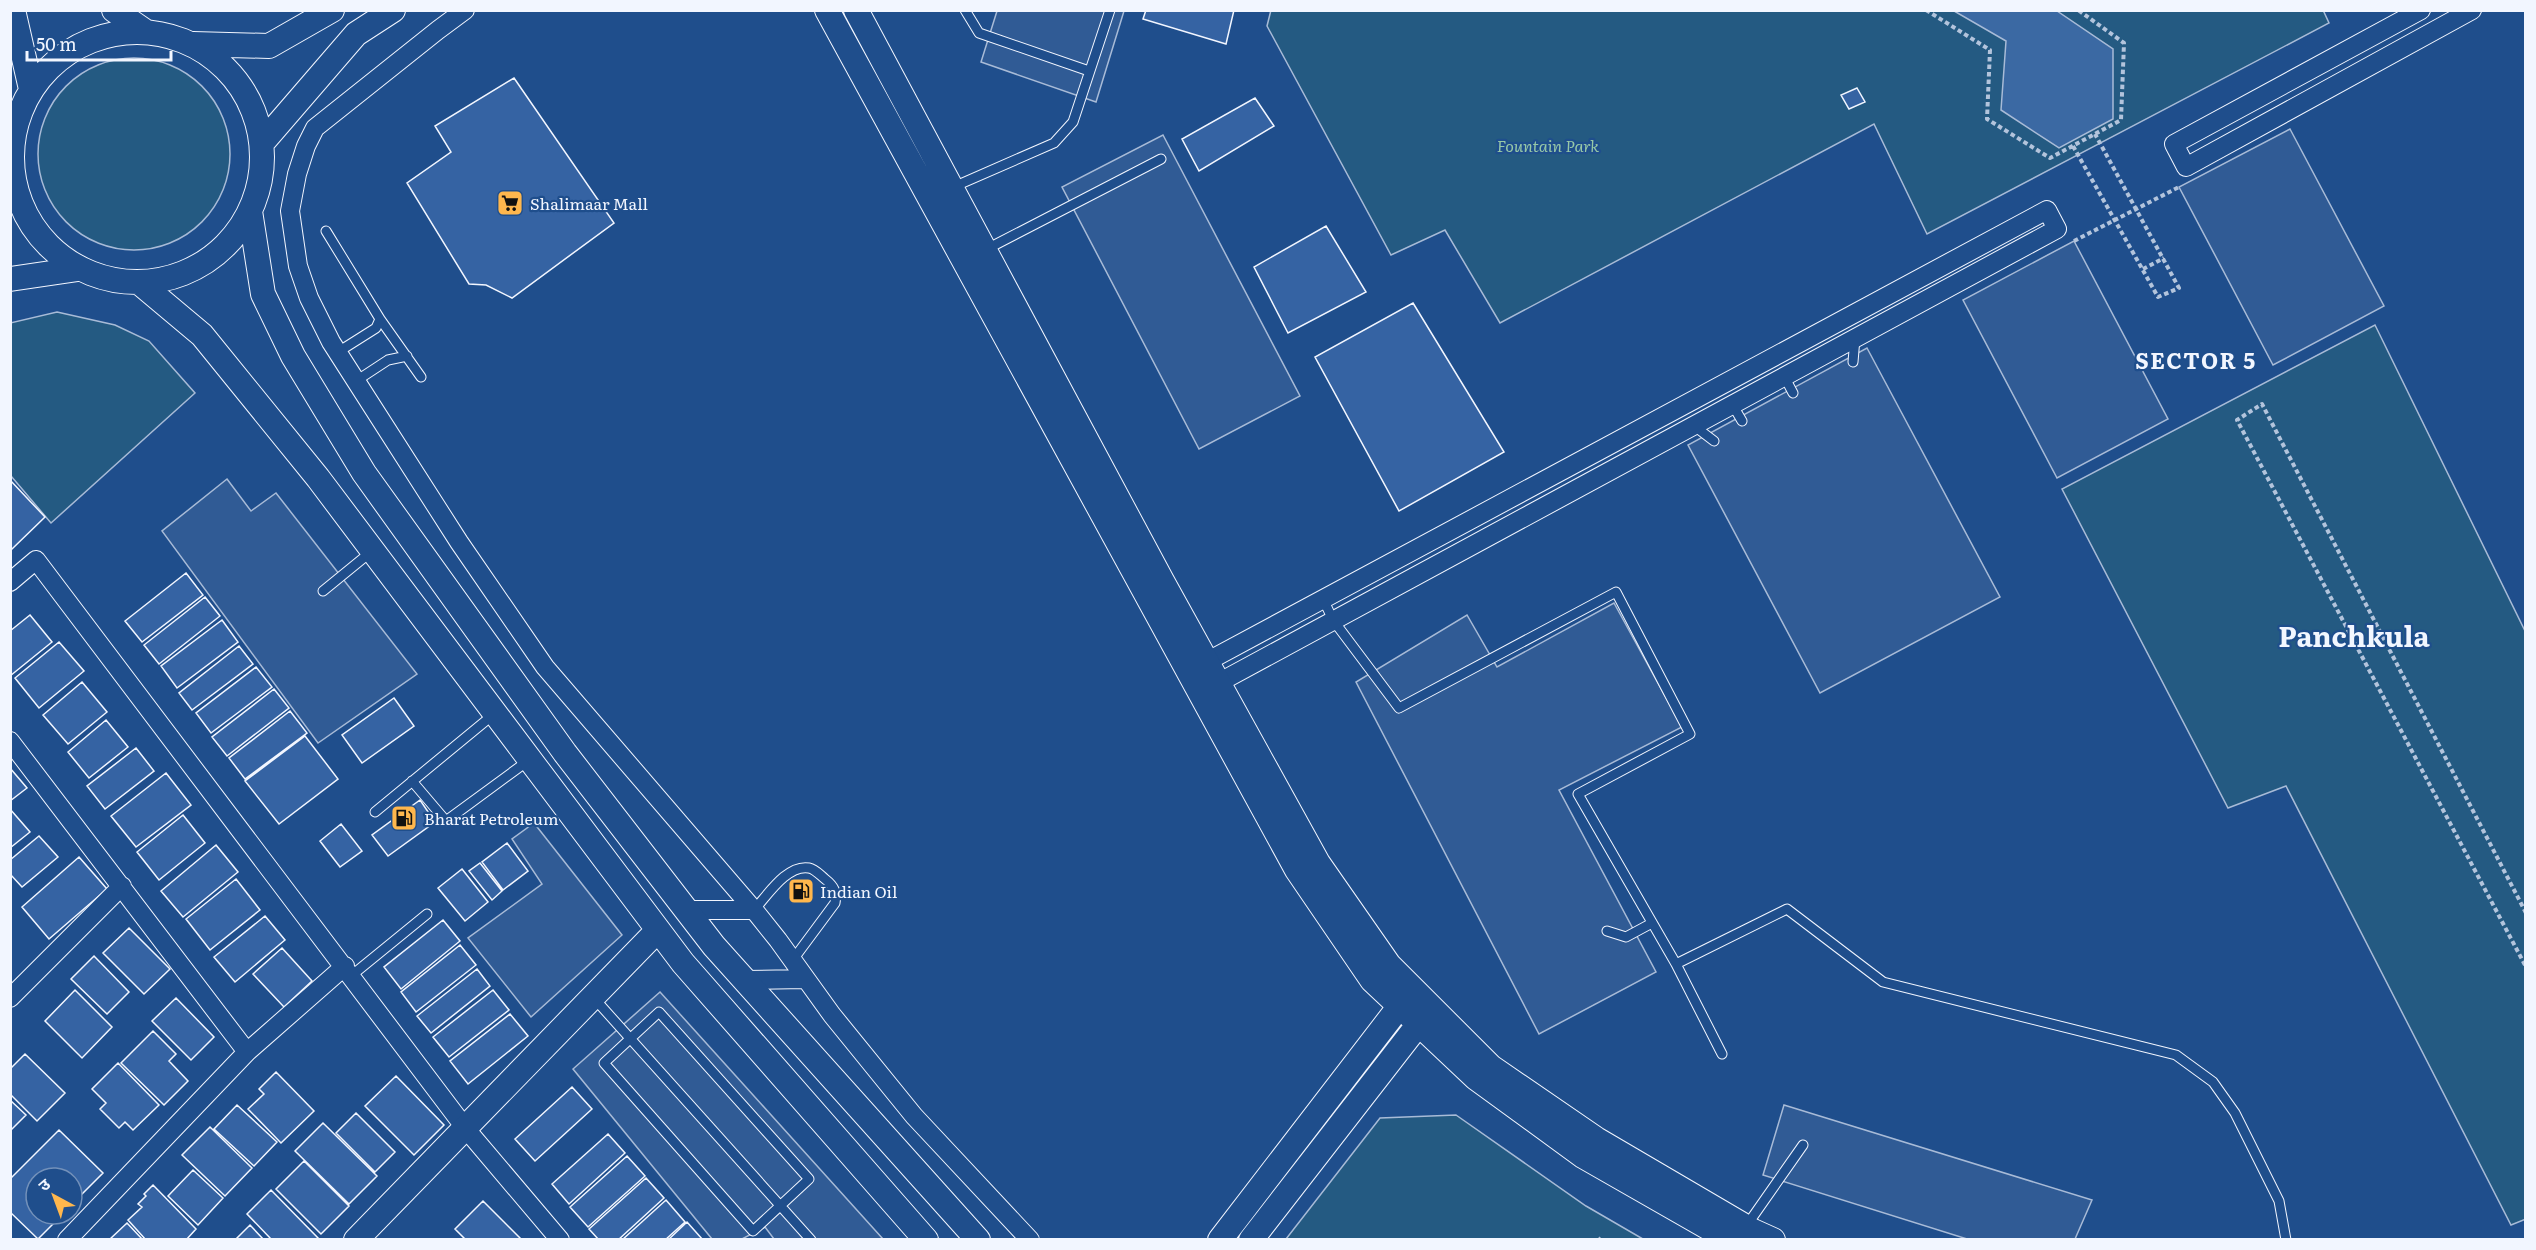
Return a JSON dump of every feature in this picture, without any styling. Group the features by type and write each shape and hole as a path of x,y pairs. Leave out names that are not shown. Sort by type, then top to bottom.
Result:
{"street":[{"path":"13,10 31,89"},
{"path":"114,10 146,32"},
{"path":"193,45 269,46 332,10"},
{"path":"262,143 356,34 393,10"},
{"path":"465,10 315,128 306,146 297,174 291,211 292,237 298,266 309,298 356,381 459,542 545,667 754,910 805,979 914,1116 1030,1239"},
{"path":"827,10 930,199 974,255"},
{"path":"856,10 951,188 974,255 1203,677 1297,870 1372,980 1406,998 1425,1016 1476,1078 1583,1156 1738,1233 1773,1239"},
{"path":"2421,10 2174,144 2186,167 2472,10"},
{"path":"146,32 170,36 193,45 219,62 240,85 255,113 262,143 261,178 250,212 231,240 205,262 174,278 140,283 108,280 78,269 52,250 31,226 17,197 11,165 12,136 20,110 31,89 48,69 69,52 93,40 110,35 146,32"},
{"path":"2047,210 2057,229 1333,620 1203,677 1323,599 2047,210"},
{"path":"250,212 263,294 293,356 364,474 566,753 686,910 744,980 978,1239"},
{"path":"2022,223 2033,242"},
{"path":"1970,251 1979,271"},
{"path":"10,279 78,269"},
{"path":"140,283 202,335 318,478 683,963 926,1239"},
{"path":"10,582 36,560 466,1129 560,1239"},
{"path":"10,741 247,1052"},
{"path":"10,998 122,886"},
{"path":"686,910 754,910"},
{"path":"356,1239 658,930"},
{"path":"67,1239 247,1052 348,971"},
{"path":"744,980 805,979"},
{"path":"1220,1239 1406,998"},
{"path":"1251,1239 1425,1016"},
{"path":"1299,1137 1319,1153"}],"lane":[{"path":"965,10 979,33 1089,71"},
{"path":"930,199 1054,143 1073,122 1110,10"},
{"path":"974,255 1161,159"},
{"path":"326,231 380,318 421,377"},
{"path":"338,352 376,328 380,318"},
{"path":"1852,362 1855,338"},
{"path":"356,381 388,360 407,356"},
{"path":"1784,376 1793,393"},
{"path":"1732,404 1742,421"},
{"path":"1693,425 1714,441"},
{"path":"323,591 372,551"},
{"path":"1323,599 1333,620 1399,708 1616,591 1690,734 1578,794 1676,964 1722,1054"},
{"path":"375,812 494,714"},
{"path":"412,781 446,821 529,760"},
{"path":"754,910 786,875 800,868 812,868 831,884 836,894 835,903 792,961"},
{"path":"1676,964 1787,909 1883,982 2176,1055 2213,1082 2235,1113 2279,1201 2286,1239"},
{"path":"348,971 427,914"},
{"path":"1607,932 1626,937 1652,922"},
{"path":"593,997 811,1239"},
{"path":"659,1012 809,1179 753,1230 603,1063 630,1039 659,1012"},
{"path":"1738,1233 1803,1145"}],"path":[{"path":"1926,10 1990,50 1986,119 2050,158 2121,120 2124,43 2078,10"},
{"path":"2073,146 2158,297 2179,288 2095,134"},
{"path":"2074,241 2179,188"},
{"path":"2143,269 2164,258"},
{"path":"2526,913 2262,404 2237,420 2526,967"}],"green space":[{"name":"Fountain Park","path":"1271,10 2323,10 2329,23 1927,234 1874,124 1500,323 1445,230 1391,255 1267,26"},
{"path":"134,58 171,65 202,86 223,117 230,154 223,191 202,222 171,243 134,250 97,243 66,222 45,191 38,154 45,117 66,86 97,65"},
{"path":"57,312 115,325 149,341 195,393 51,523 11,476 10,323"},
{"path":"2375,325 2525,631 2526,1219 2511,1225 2286,786 2228,808 2062,489"},
{"path":"1456,1115 1586,1206 1643,1239 1286,1239 1380,1118"}],"shaded area":[{"path":"997,11 1124,11 1096,102 981,62"},
{"path":"1954,11 2057,11 2113,49 2113,119 2059,148 2001,110 2006,41"},
{"path":"2290,129 2384,306 2273,365 2179,187"},
{"path":"1163,135 1300,396 1199,449 1062,187"},
{"path":"2074,241 2168,419 2057,478 1963,300"},
{"path":"1867,348 2000,597 1820,693 1688,445"},
{"path":"227,479 251,511 276,493 417,674 318,743 162,531"},
{"path":"1614,603 1682,727 1559,790 1656,972 1539,1034 1356,682 1467,615 1497,667"},
{"path":"534,823 622,935 531,1017 468,938 542,884 512,839"},
{"path":"660,992 883,1239 774,1239 765,1227 742,1239 712,1239 573,1069"},
{"path":"1784,1105 2092,1200 2075,1239 1967,1239 1763,1175"}],"building":[{"path":"1146,10 1234,10 1226,44 1143,19"},
{"name":"Shalimaar Mall","path":"514,78 614,223 512,298 486,285 469,284 407,183 451,152 435,126"},
{"path":"1857,88 1865,102 1849,109 1841,95"},
{"path":"1255,98 1274,126 1199,171 1182,139"},
{"path":"1326,226 1366,292 1288,333 1254,267"},
{"path":"1413,303 1504,452 1399,511 1315,357"},
{"path":"10,480 45,517 12,549 10,547"},
{"path":"186,573 203,595 142,642 125,621"},
{"path":"205,597 220,616 159,664 144,645"},
{"path":"30,615 52,642 10,676 10,631"},
{"path":"222,620 238,642 177,688 161,666"},
{"path":"59,642 84,671 39,708 15,678"},
{"path":"239,646 253,664 192,710 179,693"},
{"path":"256,667 272,687 211,733 196,713"},
{"path":"82,682 107,712 68,744 43,715"},
{"path":"274,689 289,708 227,756 212,737"},
{"path":"394,698 414,726 362,763 342,735"},
{"path":"290,711 307,733 245,779 229,758"},
{"path":"106,720 128,747 89,778 68,752"},
{"path":"305,736 338,779 279,824 245,781"},
{"path":"136,748 154,771 105,809 87,786"},
{"path":"10,768 27,788 10,801"},
{"path":"166,773 191,805 136,847 111,816"},
{"path":"420,800 435,822 388,856 372,835"},
{"path":"10,809 30,832 10,848"},
{"path":"183,815 205,843 159,880 137,852"},
{"path":"341,824 362,851 340,867 320,841"},
{"path":"39,836 58,857 22,887 10,874 10,860"},
{"path":"507,843 528,871 503,890 482,862"},
{"path":"216,845 238,872 183,917 161,891"},
{"path":"79,857 107,889 49,939 22,907"},
{"path":"480,863 502,891 492,900 469,871"},
{"path":"462,869 488,902 465,921 438,888"},
{"path":"236,879 260,910 210,950 186,919"},
{"path":"265,916 285,940 235,982 214,957"},
{"path":"443,920 460,941 401,989 384,967"},
{"path":"129,928 170,969 144,994 103,953"},
{"path":"460,945 476,965 416,1012 401,992"},
{"path":"282,948 312,981 284,1007 253,974"},
{"path":"94,956 129,992 107,1014 71,979"},
{"path":"477,969 490,986 431,1033 417,1016"},
{"path":"75,990 112,1027 82,1058 45,1021"},
{"path":"493,990 509,1010 449,1057 433,1037"},
{"path":"176,998 214,1037 191,1060 152,1021"},
{"path":"510,1014 528,1036 468,1084 450,1061"},
{"path":"153,1031 176,1054 169,1061 188,1081 164,1105 121,1063"},
{"path":"25,1054 65,1093 37,1121 10,1094 10,1069"},
{"path":"118,1063 159,1105 133,1130 125,1122 119,1128 100,1109 106,1103 92,1089"},
{"path":"276,1072 314,1111 281,1143 248,1109 264,1094 259,1089"},
{"path":"396,1076 444,1125 414,1155 365,1106"},
{"path":"572,1087 592,1109 535,1161 515,1139"},
{"path":"10,1100 26,1115 10,1131"},
{"path":"237,1105 277,1142 254,1166 214,1129"},
{"path":"356,1113 395,1152 375,1172 336,1133"},
{"path":"323,1123 377,1176 349,1204 295,1151"},
{"path":"210,1127 252,1168 225,1196 182,1155"},
{"path":"59,1130 103,1173 84,1192 84,1166 24,1166 24,1226 10,1212 10,1179"},
{"path":"608,1134 625,1153 569,1204 552,1184"},
{"path":"627,1156 645,1176 588,1227 570,1207"},
{"path":"304,1161 349,1206 321,1234 276,1189"},
{"path":"193,1170 223,1198 198,1225 168,1196"},
{"path":"646,1178 664,1198 618,1240 599,1240 589,1229"},
{"path":"153,1185 196,1229 186,1240 146,1240 128,1220 142,1207 138,1204"},
{"path":"271,1190 318,1240 272,1240 247,1214"},
{"path":"666,1200 685,1222 665,1240 622,1240"},
{"path":"483,1201 522,1240 466,1240 455,1229"},
{"path":"687,1222 703,1240 668,1240"},
{"path":"127,1223 143,1240 109,1240"},
{"path":"250,1225 264,1240 235,1240"},
{"path":"25,1226 51,1226 38,1239"}],"place":[{"name":"Shalimaar Mall","path":"510,203"},
{"name":"Bharat Petroleum","path":"404,818"},
{"name":"Indian Oil","path":"801,891"}],"district":[{"name":"SECTOR 5","path":"2196,359"},
{"name":"Panchkula","path":"2354,635"}]}
